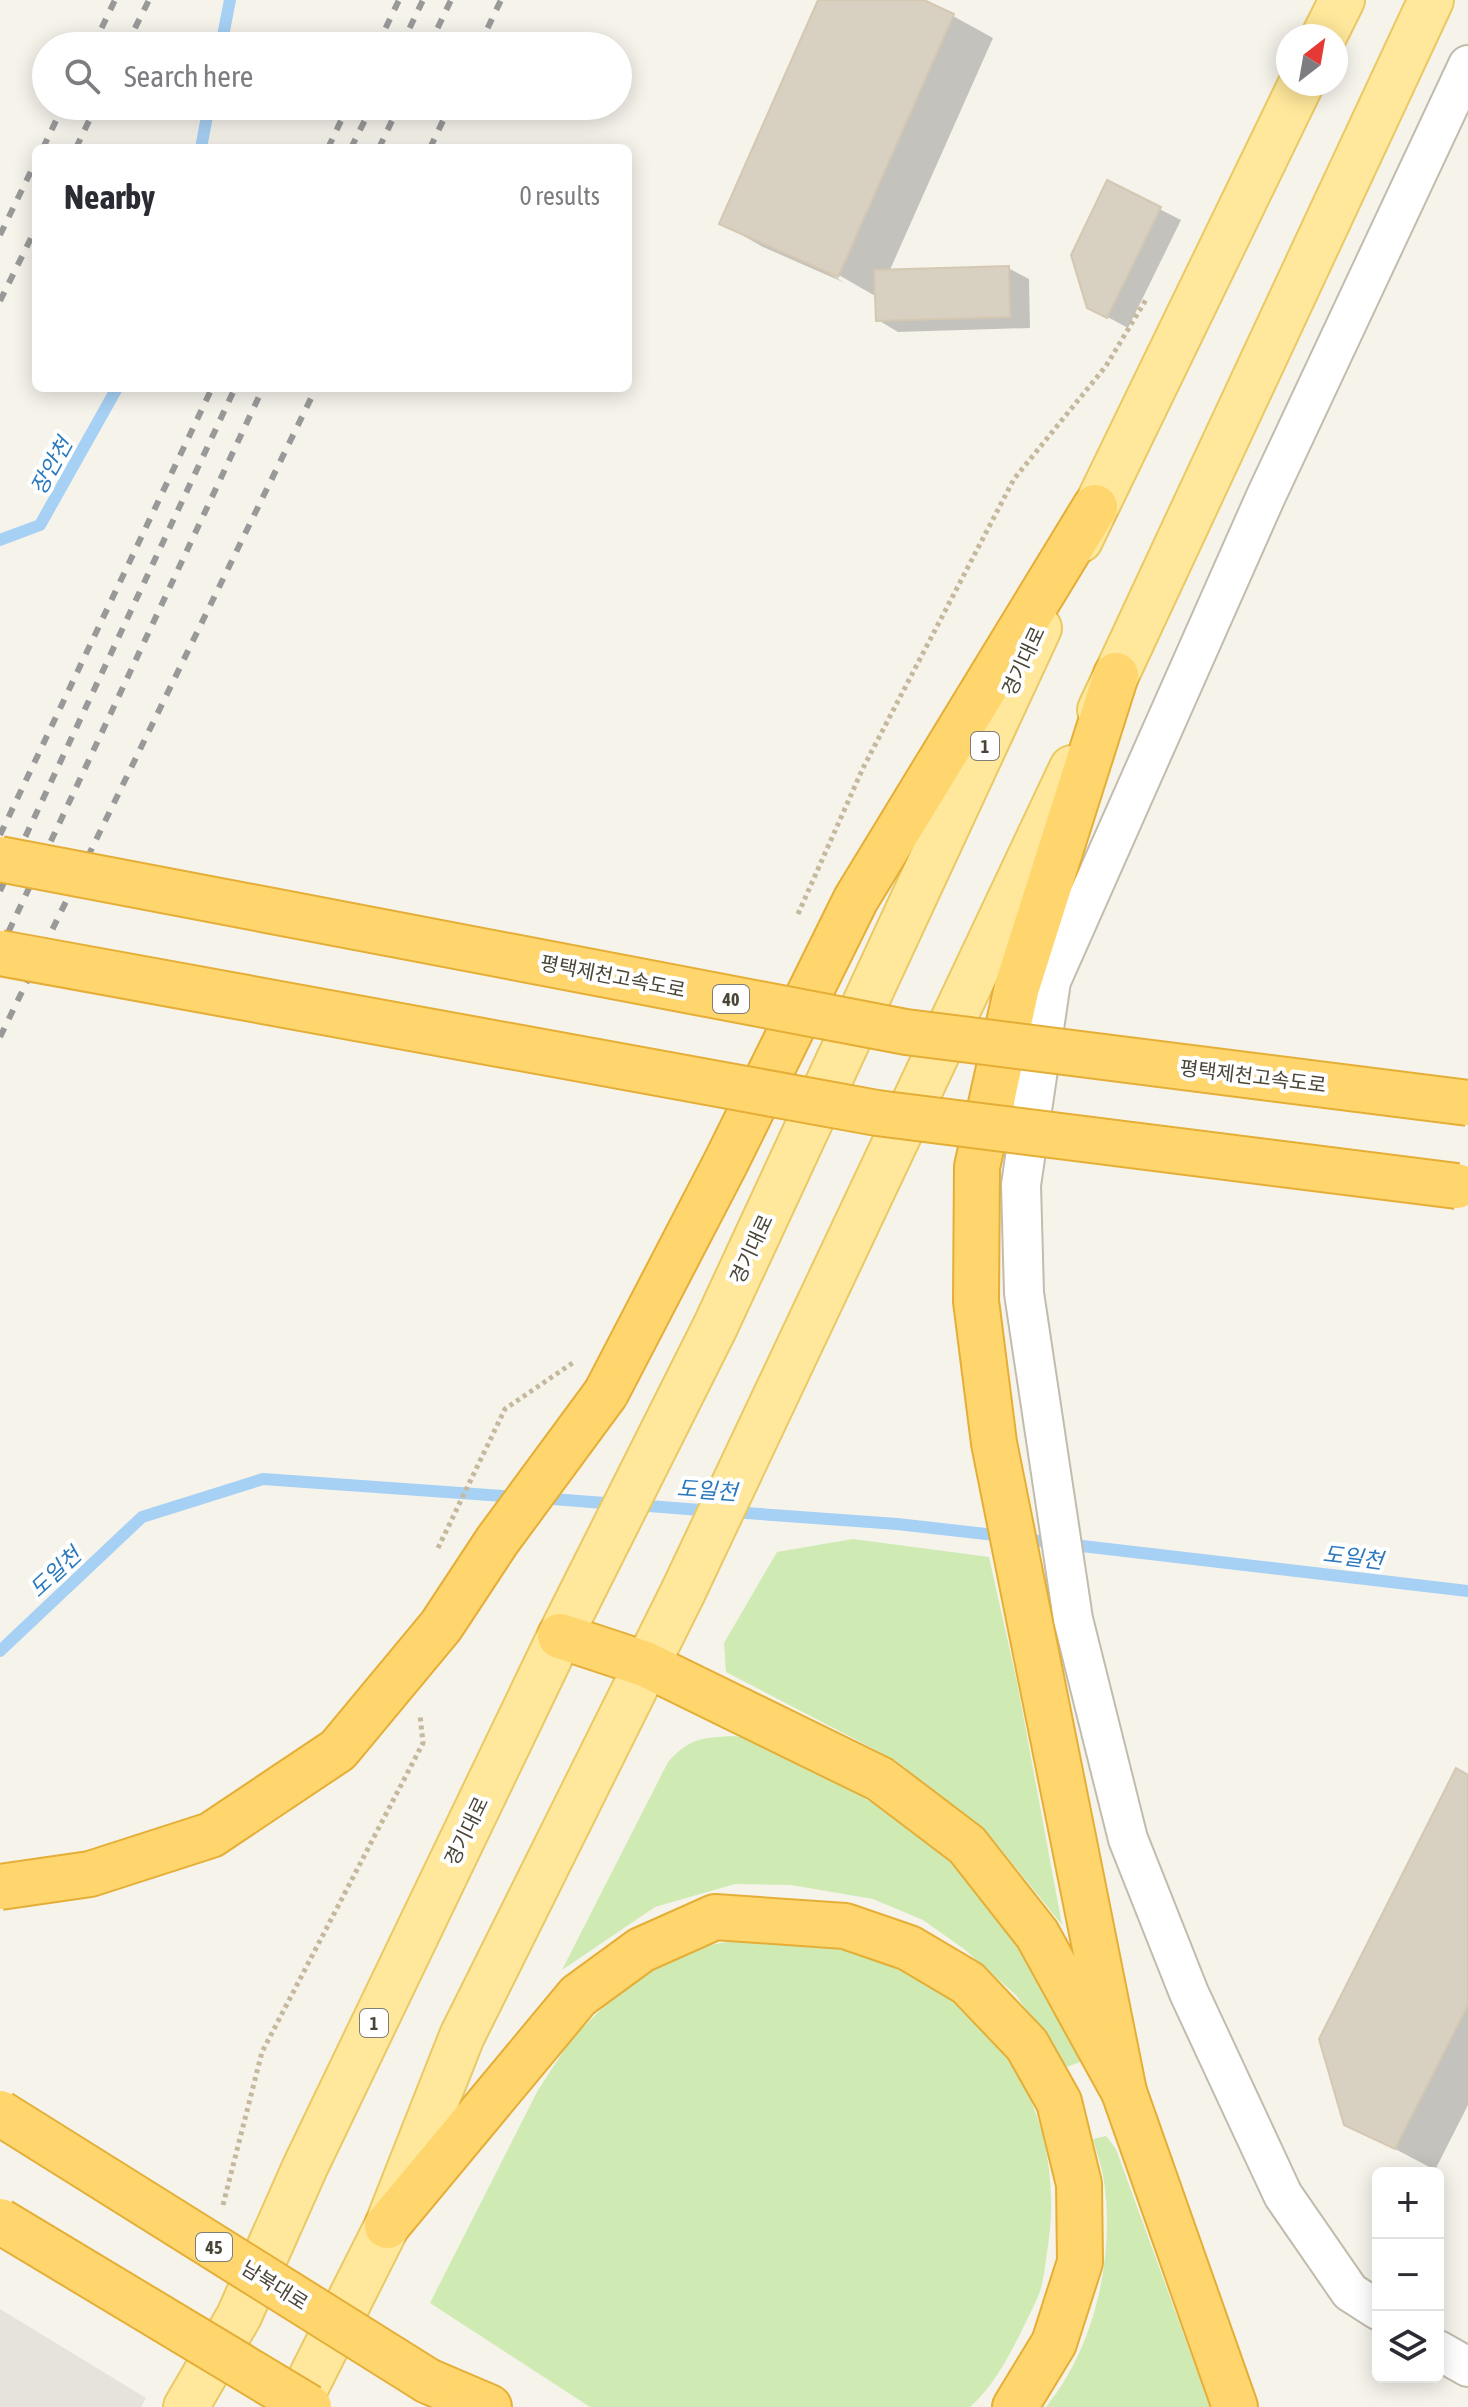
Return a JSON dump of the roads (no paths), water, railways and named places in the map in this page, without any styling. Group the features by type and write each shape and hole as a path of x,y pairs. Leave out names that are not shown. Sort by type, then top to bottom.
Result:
{"highway":[{"path":"0,1887 90,1874 211,1835 338,1750 441,1626 497,1541 606,1393 725,1164 856,899 1095,507"},
{"path":"1116,675 1017,987 977,1167 976,1301 994,1443 1124,2092 1235,2407"},
{"name":"평택제천고속도로","path":"0,859 906,1032 1468,1103"},
{"path":"0,953 877,1113 1463,1187"},
{"path":"560,1636 645,1664 880,1779 967,1845 1037,1934 1124,2092"},
{"path":"387,2226 578,1996 641,1950 715,1917 845,1926 909,1948 968,1983 1027,2045 1059,2102 1079,2184 1080,2262 1054,2343 1015,2407"},
{"name":"남북대로","path":"0,2113 469,2407"},
{"path":"0,2221 309,2407"},
{"path":"428,2381 489,2407"}],"main road":[{"path":"1330,24 1342,0"},
{"path":"296,2407 387,2226 462,2036 683,1592 1431,0"},
{"name":"경기대로","path":"186,2407 239,2316 305,2167 560,1636 715,1327 1095,507 1295,96"}],"street":[{"path":"1372,2306 1350,2292 1283,2195 1189,1993 1128,1839 1073,1619 1024,1293 1021,1185 1051,981 1266,496 1468,65"},
{"path":"1444,2353 1468,2367"}],"waterway":[{"name":"장안천","path":"224,32 230,0"},
{"name":"장안천","path":"202,144 206,120"},
{"name":"장안천","path":"0,540 40,525 115,392"},
{"name":"도일천","path":"0,1651 142,1517 263,1479 518,1497"},
{"name":"도일천","path":"540,1498 617,1504"},
{"name":"도일천","path":"636,1505 713,1511"},
{"name":"도일천","path":"732,1512 897,1524 1004,1536"},
{"name":"도일천","path":"1022,1539 1468,1591"}],"railway":[{"path":"100,32 115,0"},
{"path":"133,32 149,0"},
{"path":"384,32 399,0"},
{"path":"408,32 423,0"},
{"path":"436,32 451,0"},
{"path":"486,32 501,0"},
{"path":"45,144 56,120"},
{"path":"78,144 89,120"},
{"path":"330,144 341,120"},
{"path":"353,144 365,120"},
{"path":"381,144 392,120"},
{"path":"432,144 443,120"},
{"path":"0,235 32,169"},
{"path":"0,301 32,236"},
{"path":"0,835 210,392"},
{"path":"0,891 233,392"},
{"path":"0,950 261,392"},
{"path":"0,1037 314,392"}]}
